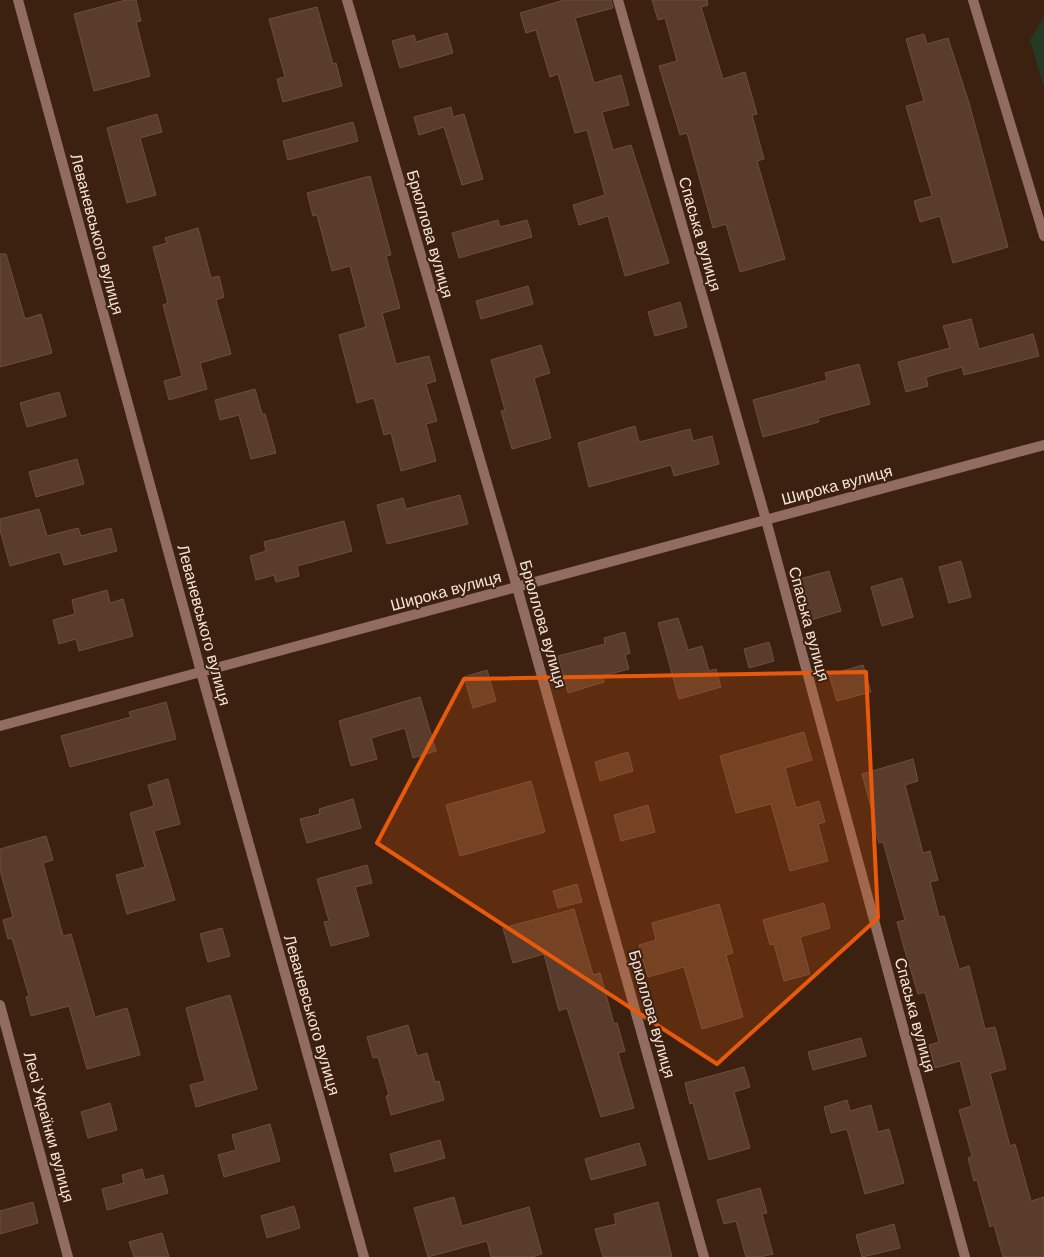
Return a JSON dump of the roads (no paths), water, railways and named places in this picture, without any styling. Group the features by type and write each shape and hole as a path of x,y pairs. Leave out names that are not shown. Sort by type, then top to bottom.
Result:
{"street":[{"name":"Леваневського вулиця","path":"18,0 201,672 364,1257"},
{"name":"Брюллова вулиця","path":"347,0 517,587 704,1257"},
{"name":"Спаська вулиця","path":"618,0 766,520 965,1257"},
{"path":"973,0 1044,236"},
{"name":"Широка вулиця","path":"0,726 1044,445"},
{"name":"Лесі Українки вулиця","path":"0,1005 68,1257"}]}
